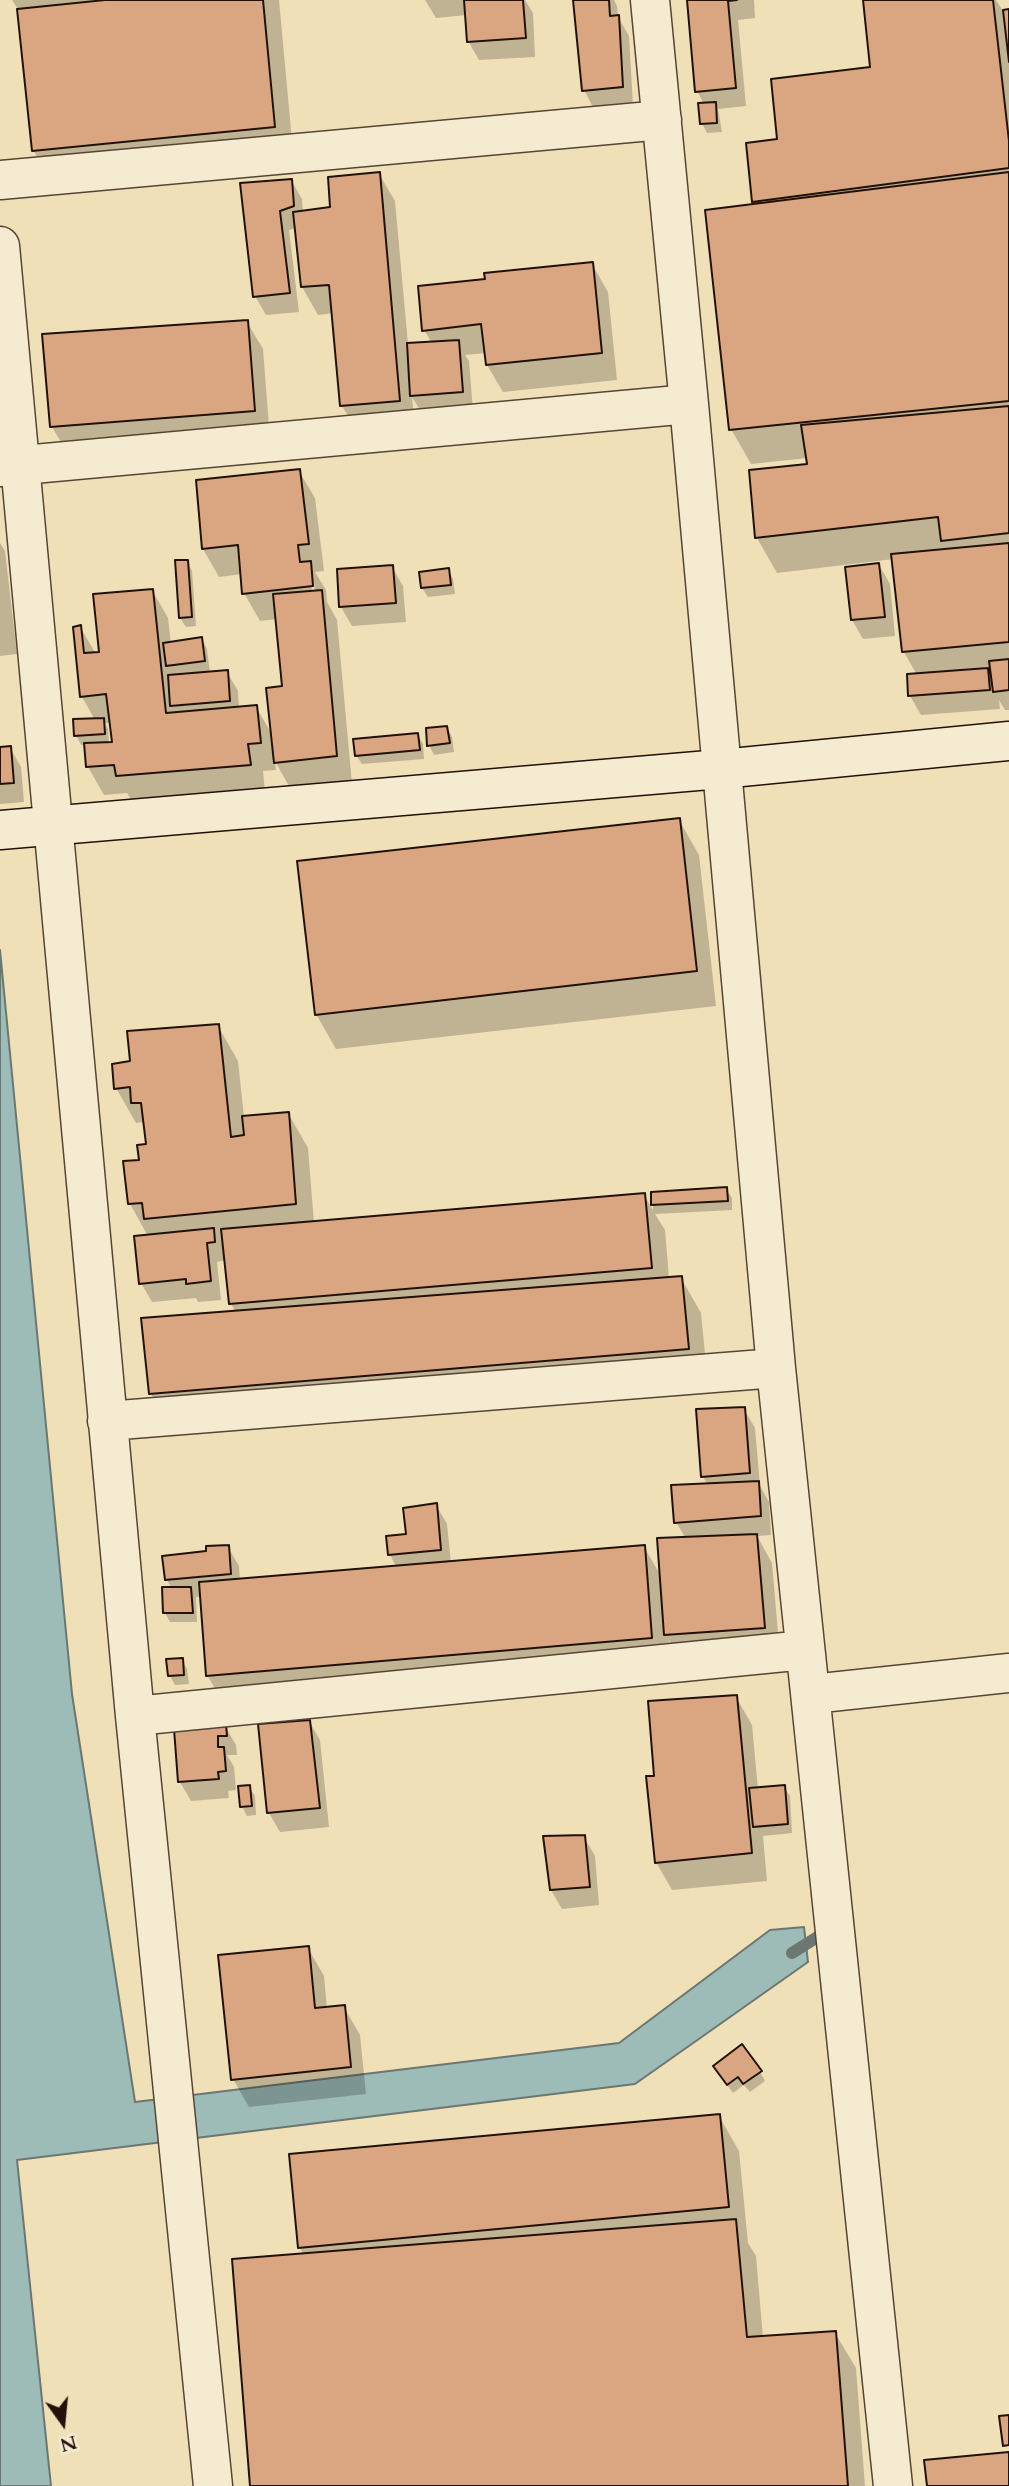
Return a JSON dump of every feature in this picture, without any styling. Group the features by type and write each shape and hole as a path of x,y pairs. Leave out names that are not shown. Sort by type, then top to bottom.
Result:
{"street":[{"path":"650,0 776,1368 893,2486"},
{"path":"0,180 662,120"},
{"path":"0,246 9,466 52,826 135,1716 213,2486"},
{"path":"9,466 689,404"},
{"path":"0,830 720,769 1009,741"},
{"path":"107,1421 776,1368"},
{"path":"135,1716 805,1650"},
{"path":"812,1694 1009,1673"}],"water":[{"path":"0,950 72,1694 135,2102 619,2043 770,1930 804,1927 808,1962 635,2084 17,2160 51,2486 0,2486"}],"building":[{"path":"105,0 263,0 275,127 32,151 17,9"},
{"path":"464,0 523,0 526,38 467,42"},
{"path":"573,0 609,0 610,16 619,15 623,87 582,91"},
{"path":"687,0 737,0 728,1 736,88 695,92"},
{"path":"863,0 993,0 1009,141 1009,168 752,202 746,143 777,139 771,79 870,67"},
{"path":"1009,9 1009,62 1003,10"},
{"path":"716,102 717,123 700,124 698,103"},
{"path":"380,172 400,401 340,406 329,285 301,287 293,212 330,207 328,177"},
{"path":"1009,172 1009,401 729,430 705,210"},
{"path":"292,179 294,206 280,211 290,293 253,297 240,183"},
{"path":"593,262 602,353 486,365 481,324 422,331 418,286 485,279 484,273"},
{"path":"248,320 255,411 50,427 42,334"},
{"path":"459,340 463,392 410,396 407,343"},
{"path":"1009,406 1009,533 941,541 938,517 755,538 749,470 807,464 801,425"},
{"path":"300,469 309,544 298,545 300,562 311,561 313,586 242,594 238,545 202,549 196,480"},
{"path":"1009,543 1009,642 902,652 891,554"},
{"path":"175,560 188,560 192,617 179,618"},
{"path":"879,563 885,617 851,620 845,567"},
{"path":"393,565 396,603 339,607 337,569"},
{"path":"449,568 451,585 421,588 419,572"},
{"path":"153,589 166,713 257,705 261,743 248,744 251,765 116,776 114,765 86,767 84,743 112,742 106,694 80,697 73,627 81,625 84,653 99,652 93,594"},
{"path":"322,590 337,756 274,763 266,688 282,686 273,594"},
{"path":"202,637 205,661 166,666 163,643"},
{"path":"1009,659 1009,690 993,692 989,661"},
{"path":"988,668 990,690 908,696 907,674"},
{"path":"228,670 230,701 170,706 168,675"},
{"path":"104,718 105,734 74,736 73,719"},
{"path":"447,726 450,743 427,746 426,728"},
{"path":"418,733 420,750 355,756 353,739"},
{"path":"11,746 14,783 0,784 0,747"},
{"path":"680,818 697,971 315,1015 297,861"},
{"path":"219,1024 231,1137 244,1135 242,1116 289,1112 296,1204 144,1219 142,1203 128,1204 123,1161 139,1160 137,1145 146,1144 141,1103 131,1103 130,1087 114,1089 112,1064 130,1061 127,1031"},
{"path":"727,1187 728,1201 651,1205 651,1192"},
{"path":"645,1193 652,1268 229,1304 221,1229"},
{"path":"214,1228 215,1242 207,1243 211,1281 186,1284 186,1279 139,1284 134,1236"},
{"path":"682,1276 689,1349 149,1394 141,1318"},
{"path":"745,1407 750,1473 701,1477 696,1409"},
{"path":"759,1481 761,1516 674,1523 671,1485"},
{"path":"437,1503 441,1550 388,1555 386,1536 406,1534 403,1508"},
{"path":"757,1534 765,1628 664,1635 657,1538"},
{"path":"229,1545 231,1574 165,1580 162,1556 206,1551 206,1546"},
{"path":"645,1545 652,1638 206,1676 199,1582"},
{"path":"162,1587 191,1587 193,1613 163,1613"},
{"path":"183,1658 184,1675 168,1676 166,1659"},
{"path":"737,1695 752,1853 655,1863 646,1776 654,1776 648,1701"},
{"path":"310,1720 320,1808 267,1813 258,1724"},
{"path":"226,1724 227,1736 218,1736 218,1747 224,1747 226,1771 218,1772 219,1779 178,1782 174,1729"},
{"path":"250,1785 252,1806 240,1807 238,1786"},
{"path":"785,1785 788,1824 753,1827 749,1788"},
{"path":"585,1835 590,1887 550,1890 543,1836"},
{"path":"309,1946 315,2008 345,2005 351,2067 231,2080 218,1955"},
{"path":"742,2044 762,2071 743,2084 738,2077 727,2085 713,2066"},
{"path":"720,2114 729,2207 298,2248 289,2154"},
{"path":"736,2219 747,2337 836,2331 848,2486 250,2486 232,2259"},
{"path":"1009,2415 1009,2445 1003,2446 999,2416"},
{"path":"1009,2452 1009,2486 927,2486 924,2460"}],"waterway":[{"path":"792,1953 819,1936"}]}
